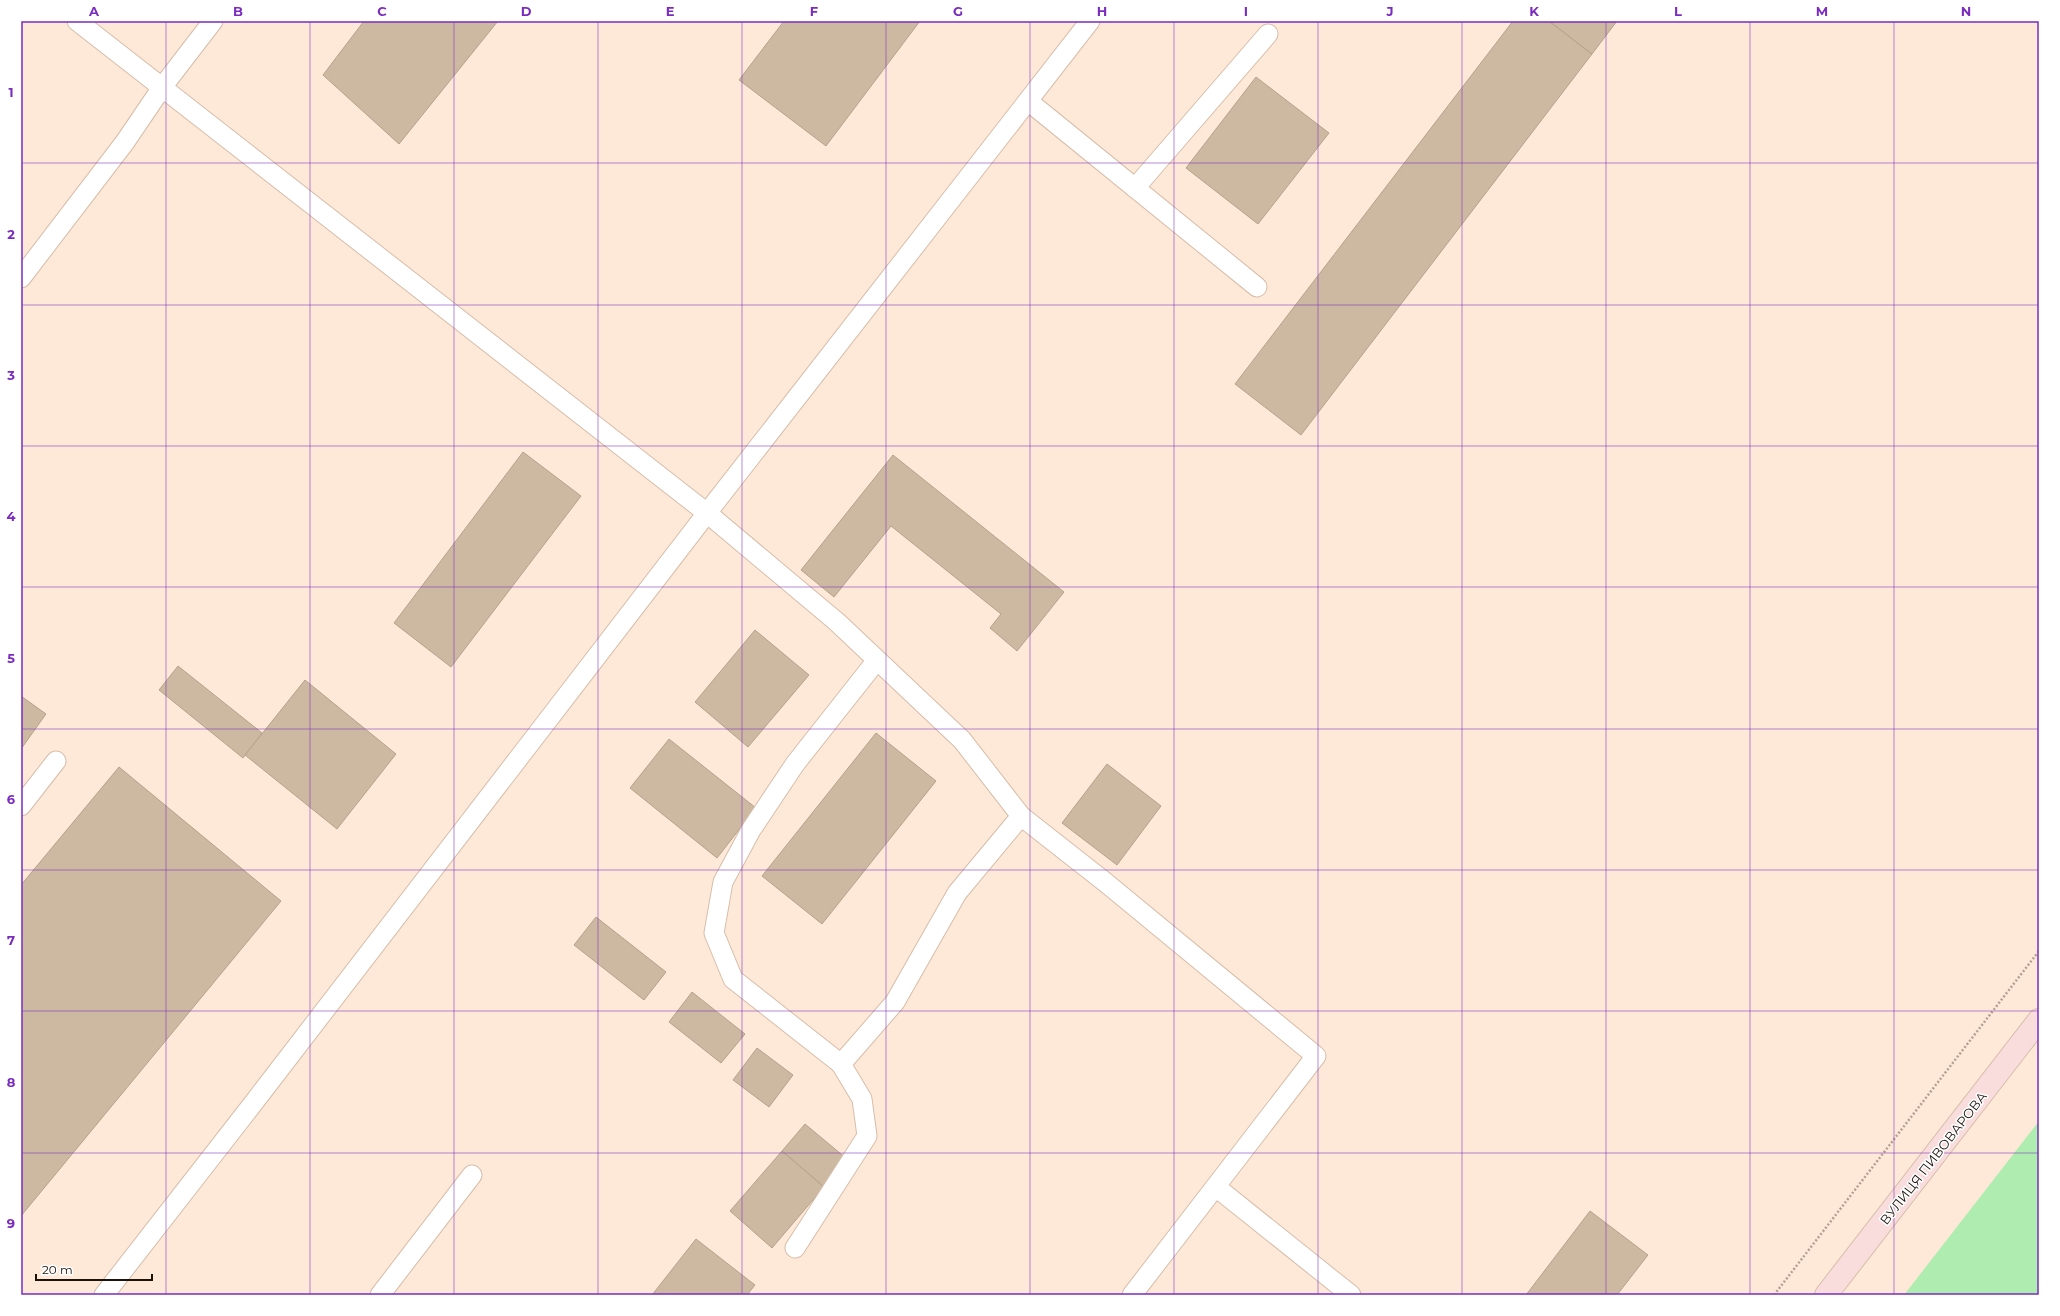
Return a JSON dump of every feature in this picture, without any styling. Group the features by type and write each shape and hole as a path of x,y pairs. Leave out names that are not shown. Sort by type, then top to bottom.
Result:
{"street":[{"name":"ВУЛИЦЯ ПИВОВАРОВА","path":"1826,1295 2039,1020"}],"lane":[{"path":"77,21 163,86 707,513 837,622 962,740 1021,816 1105,882 1316,1056 1132,1295"},
{"path":"21,278 125,142 163,86 214,21"},
{"path":"104,1295 256,1102 707,513 1090,21"},
{"path":"1135,188 1268,34"},
{"path":"1028,101 1257,286"},
{"path":"794,1248 868,1136 862,1099 841,1064 733,979 714,934 723,882 751,830 795,764 877,660"},
{"path":"21,806 56,761"},
{"path":"841,1064 895,1002 957,893 1021,816"},
{"path":"380,1295 472,1175"},
{"path":"1216,1187 1351,1295"}],"path":[{"path":"1774,1295 2039,951"}],"green space":[{"path":"2039,1121 2039,1295 1904,1295"}],"building":[{"path":"364,21 498,21 399,144 323,75"},
{"path":"784,21 920,21 826,146 739,80"},
{"path":"1513,21 1549,21 1592,54 1301,435 1235,384"},
{"path":"1549,21 1617,21 1592,54"},
{"path":"1256,77 1329,133 1258,224 1186,168"},
{"path":"523,452 581,496 451,667 394,623"},
{"path":"893,455 1064,592 1017,651 990,628 1001,614 891,526 834,597 801,570"},
{"path":"755,630 809,675 748,747 695,702"},
{"path":"178,666 262,733 243,758 159,690"},
{"path":"305,680 396,754 337,829 245,755"},
{"path":"21,696 46,714 21,749"},
{"path":"876,733 936,781 822,924 762,876"},
{"path":"669,739 756,808 717,858 630,788"},
{"path":"1107,764 1161,806 1117,865 1062,823"},
{"path":"119,767 281,901 21,1216 21,885"},
{"path":"596,917 666,972 644,1000 574,945"},
{"path":"692,992 745,1034 721,1063 669,1022"},
{"path":"757,1048 793,1075 769,1107 733,1080"},
{"path":"805,1124 847,1159 824,1187 782,1151"},
{"path":"782,1151 824,1187 772,1248 730,1211"},
{"path":"1590,1211 1648,1255 1617,1295 1526,1295"},
{"path":"696,1239 755,1285 747,1295 652,1295"}]}
